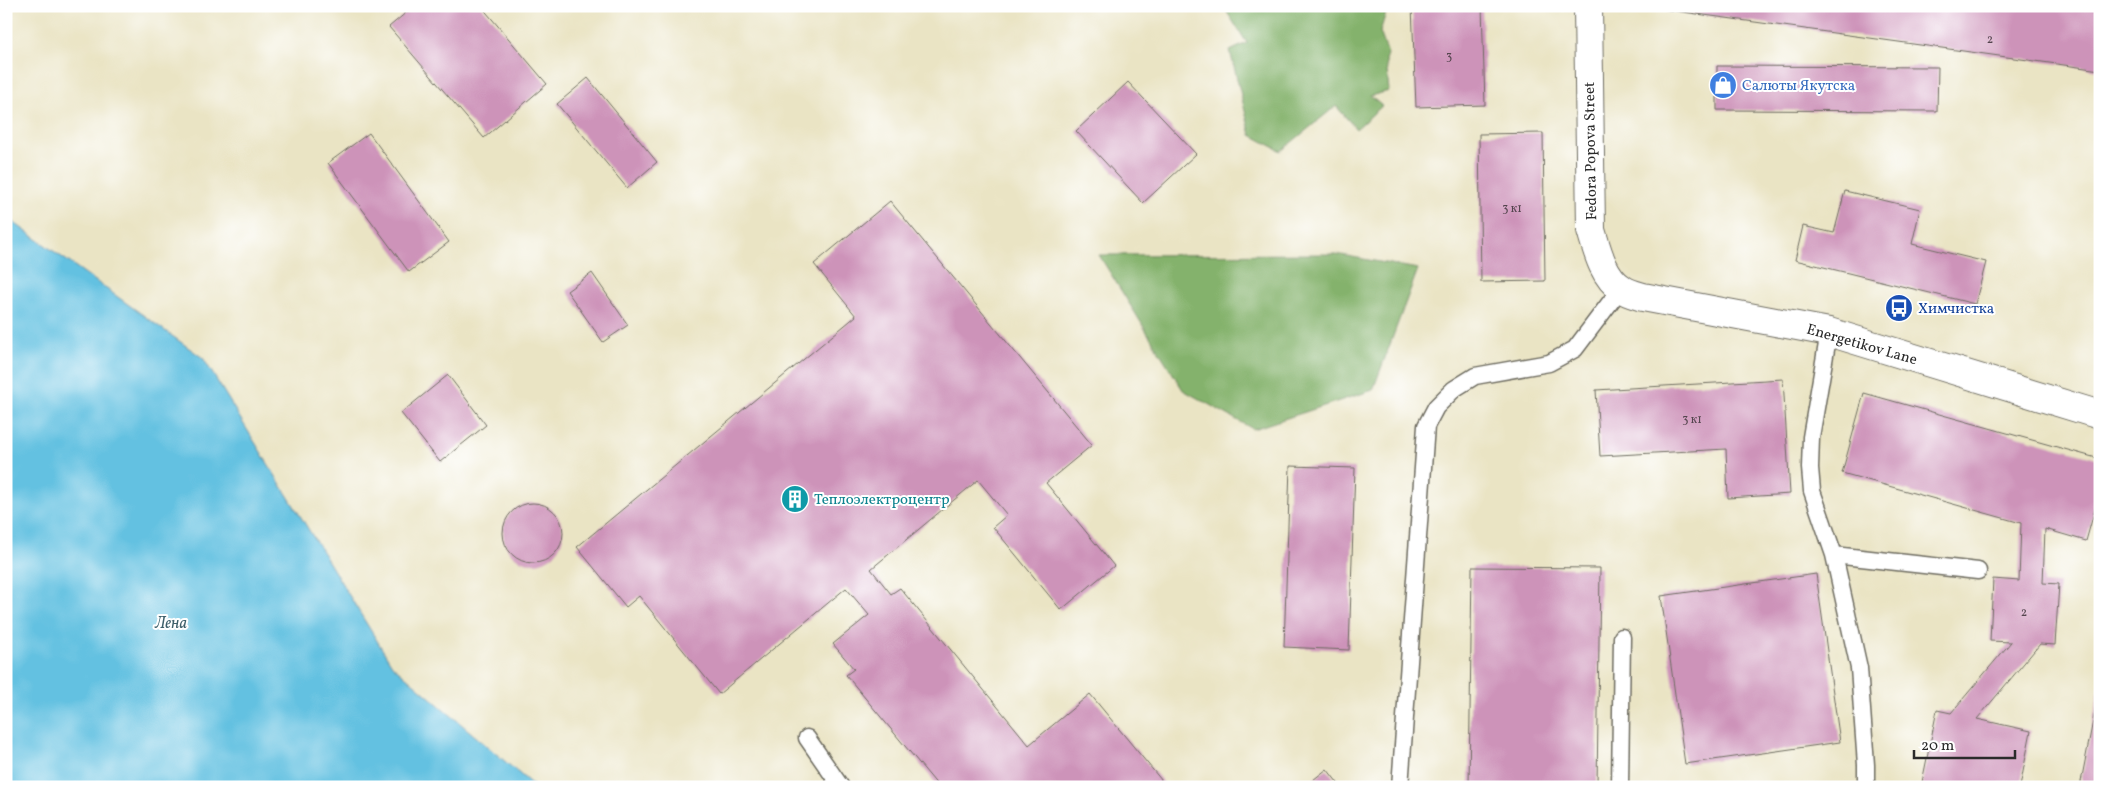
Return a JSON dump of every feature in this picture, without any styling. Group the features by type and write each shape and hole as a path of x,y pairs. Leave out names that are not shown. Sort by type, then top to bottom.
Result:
{"street":[{"name":"Fedora Popova Street","path":"1588,6 1592,230 1598,252 1607,272 1621,288"},
{"name":"Energetikov Lane","path":"1621,288 1643,297 1829,332 2100,415"}],"lane":[{"path":"1400,787 1426,426 1436,407 1454,389 1474,376 1549,363 1575,349 1621,288"},
{"path":"1829,332 1811,437 1810,468 1812,491 1834,554 1858,668 1866,787"},
{"path":"1834,554 1978,571"},
{"path":"1620,787 1622,637"},
{"path":"807,738 841,787"}],"green space":[{"path":"1223,6 1388,6 1380,32 1388,54 1386,60 1389,91 1370,96 1382,106 1356,129 1336,106 1281,151 1251,135 1230,51 1247,43"},
{"path":"1336,254 1418,269 1373,390 1253,429 1183,390 1099,255"}],"water":[{"name":"Лена","path":"6,217 203,358 392,665 535,787 6,787"}],"building":[{"path":"414,6 481,6 547,84 484,138 389,27"},
{"path":"1412,6 1482,6 1485,105 1416,107"},
{"path":"1661,6 2100,6 2100,70 1661,9"},
{"path":"1717,66 1938,67 1937,111 1717,110"},
{"path":"588,78 657,162 627,188 557,104"},
{"path":"1128,82 1196,154 1143,203 1076,131"},
{"path":"369,133 449,242 409,272 328,163"},
{"path":"1543,133 1545,281 1481,282 1479,134"},
{"path":"1845,191 1920,209 1912,244 1986,262 1975,304 1795,260 1803,226 1834,233"},
{"name":"Теплоэлектроцентр","path":"890,201 1092,445 1046,483 1114,566 1061,610 993,527 1007,515 978,480 871,569 891,594 900,588 1029,745 1090,694 1167,787 939,787 846,675 854,669 833,644 869,615 846,588 719,694 639,596 626,607 577,547 856,316 814,264"},
{"path":"592,273 628,325 603,342 567,291"},
{"path":"448,375 486,425 440,462 401,413"},
{"path":"1783,379 1790,494 1728,498 1726,449 1600,456 1596,390"},
{"path":"1864,393 2100,459 2100,491 2086,541 2045,529 2043,583 2059,584 2055,645 2040,644 1977,719 2031,731 2020,787 1921,787 1937,710 1951,713 2011,642 1990,641 1993,579 2019,581 2021,523 1842,473"},
{"path":"1290,466 1355,468 1349,650 1284,647"},
{"path":"527,503 539,503 550,508 558,516 563,527 561,545 550,558 539,563 527,563 516,558 508,550 503,539 503,527 508,516 516,508"},
{"path":"1472,567 1600,568 1597,787 1469,787"},
{"path":"1816,574 1840,742 1685,764 1661,596"},
{"path":"2099,690 2100,787 2080,787"},
{"path":"1327,769 1341,787 1304,787"}],"place":[{"name":"Салюты Якутска","path":"1723,85"},
{"name":"Химчистка","path":"1899,308"},
{"name":"Теплоэлектроцентр","path":"795,499"}]}
